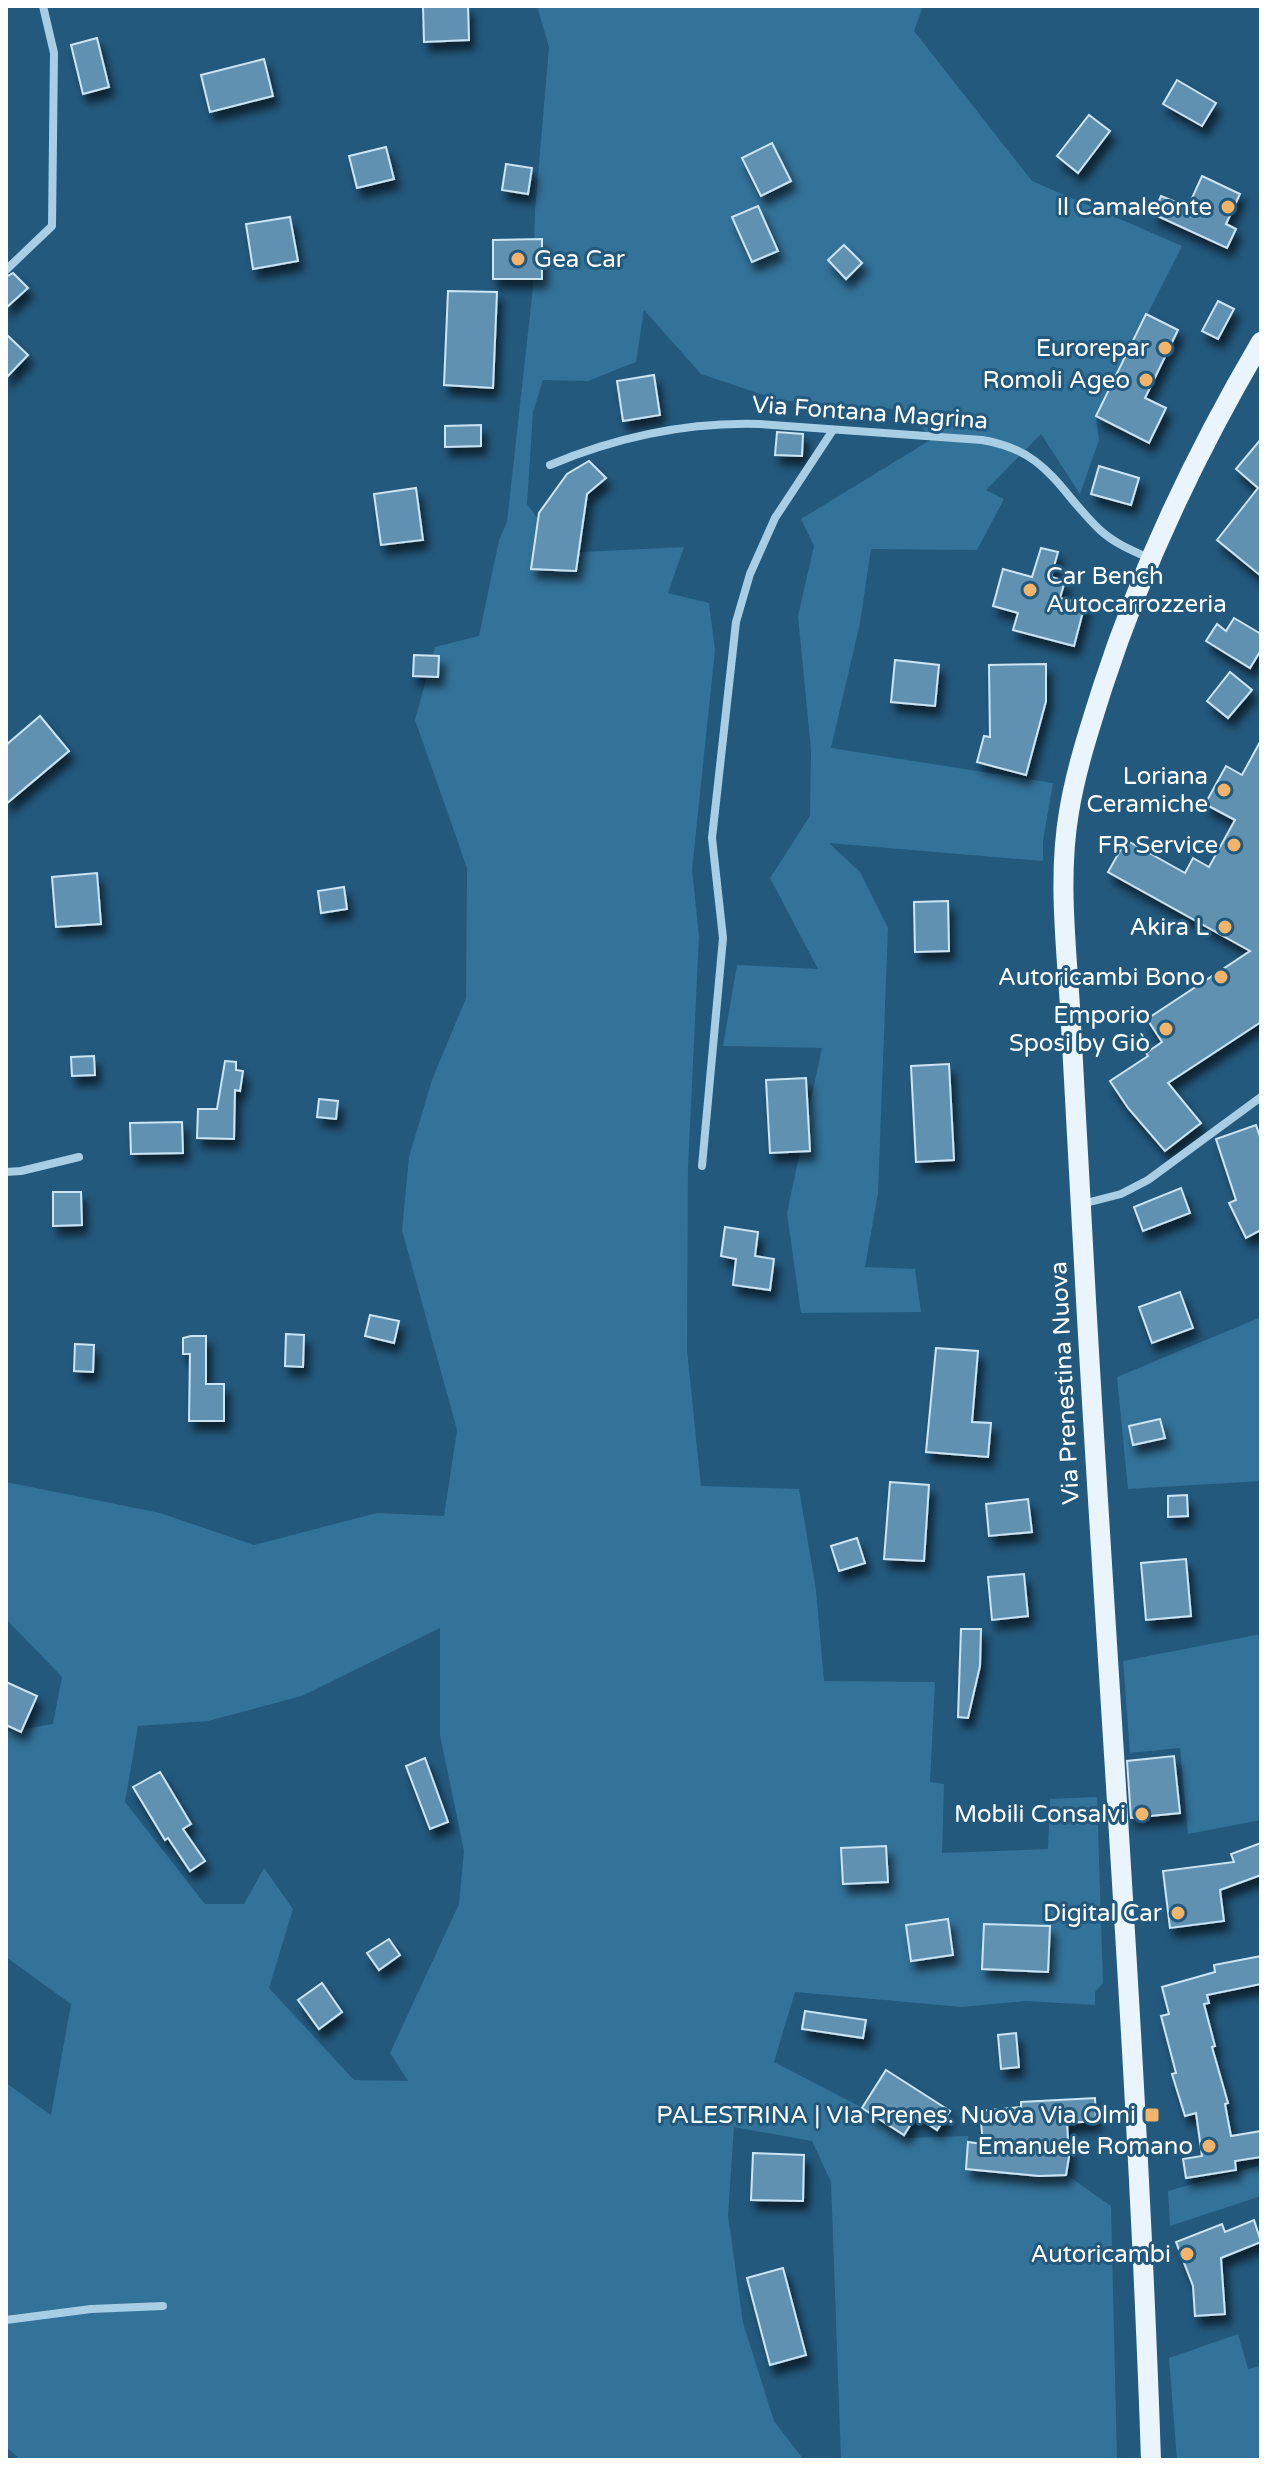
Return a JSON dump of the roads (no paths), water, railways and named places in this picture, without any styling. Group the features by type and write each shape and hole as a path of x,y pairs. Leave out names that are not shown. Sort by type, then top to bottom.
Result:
{"main road":[{"name":"Via Prenestina Nuova","path":"1151,2460 1143,2227 1114,1789 1064,896 1066,837 1070,802 1091,724 1150,558 1191,472 1261,342"}],"street":[{"path":"6,270 52,226 54,53 43,6"},
{"name":"Via Fontana Magrina","path":"550,465 607,445 692,426 759,424 972,439 1010,447 1031,457 1045,468 1101,532 1119,545 1150,558"},
{"path":"702,1166 723,938 713,826 736,622 750,574 775,518 833,430"},
{"path":"1081,1205 1121,1194 1148,1180 1261,1097"},
{"path":"6,1172 79,1157"},
{"path":"6,2320 91,2309 163,2306"}],"place":[{"name":"Il Camaleonte","path":"1228,207"},
{"name":"Gea Car","path":"518,259"},
{"name":"Eurorepar","path":"1165,348"},
{"name":"Romoli Ageo","path":"1146,380"},
{"name":"Car Bench Autocarrozzeria","path":"1030,590"},
{"name":"Loriana Ceramiche","path":"1224,790"},
{"name":"FR Service","path":"1234,845"},
{"name":"Akira L","path":"1225,927"},
{"name":"Autoricambi Bono","path":"1221,977"},
{"name":"Emporio Sposi by Giò","path":"1166,1029"},
{"name":"Mobili Consalvi","path":"1142,1814"},
{"name":"Digital Car","path":"1178,1913"},
{"name":"PALESTRINA | VIa Prenes. Nuova Via Olmi","path":"1152,2115"},
{"name":"Emanuele Romano","path":"1209,2146"},
{"name":"Autoricambi","path":"1187,2254"}]}
